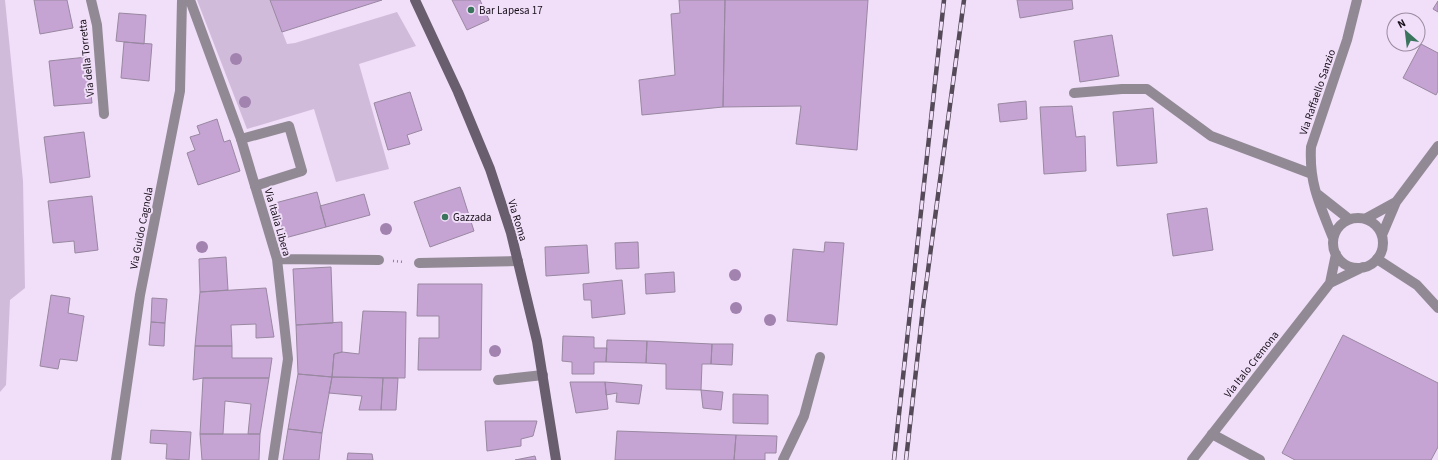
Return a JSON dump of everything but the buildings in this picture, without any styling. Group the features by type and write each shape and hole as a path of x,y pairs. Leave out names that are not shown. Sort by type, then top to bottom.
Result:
{"main road":[{"name":"Via Roma","path":"415,0 458,92 490,169 511,234 537,341 556,460"}],"street":[{"name":"Via della Torretta","path":"91,0 97,25 104,114"},
{"name":"Via Guido Cagnola","path":"116,460 140,295 180,91 182,0"},
{"name":"Via Italia Libera","path":"190,0 241,139 277,259 288,358 273,460"},
{"name":"Via Raffaello Sanzio","path":"1334,238 1315,192 1310,165 1311,147 1347,40 1357,0"},
{"path":"1074,93 1122,89 1147,89 1211,136 1312,174"},
{"path":"241,139 289,126 302,171 255,186"},
{"path":"1382,236 1396,202 1438,146"},
{"path":"1315,192 1349,220"},
{"path":"1365,219 1396,202"},
{"path":"1330,284 1371,264 1377,259 1381,252 1383,244 1379,228 1372,222 1357,218 1342,224 1337,230 1333,246 1340,260 1347,265 1363,267"},
{"path":"1330,284 1336,254"},
{"path":"277,259 379,260"},
{"path":"1377,259 1417,285 1438,308"},
{"path":"419,263 518,261"},
{"name":"Via Italo Cremona","path":"1192,460 1330,284"},
{"path":"783,460 804,416 820,357"},
{"path":"498,380 543,375"},
{"path":"1212,434 1260,460"}],"path":[{"path":"379,260 419,263"}],"shaded area":[{"path":"0,0 5,0 23,181 25,288 10,300 6,385 0,392"},
{"path":"197,0 270,0 287,44 295,43 397,12 416,46 359,64 389,169 336,182 314,109 247,129"}],"railway":[{"path":"894,460 944,0"},
{"path":"906,460 923,308 964,0"}],"place":[{"name":"Bar Lapesa 17","path":"471,10"},
{"name":"Gazzada","path":"445,217"}]}
